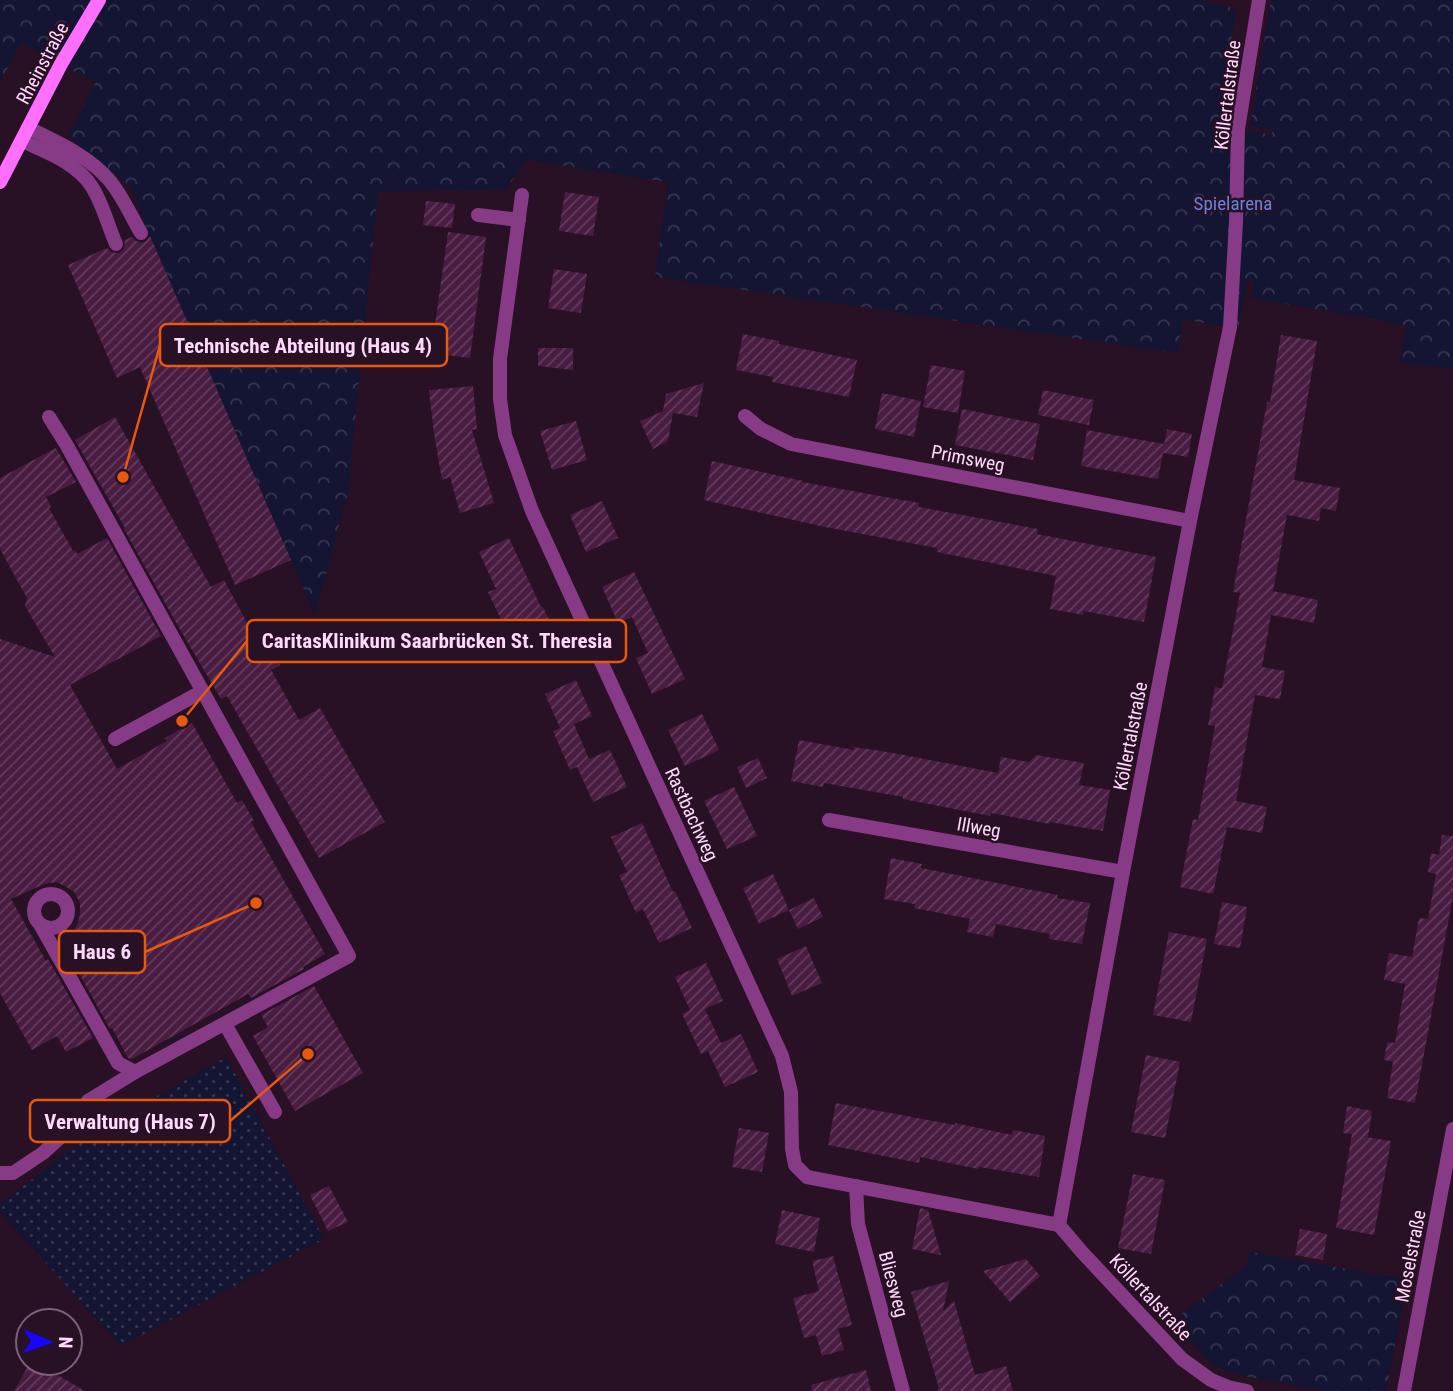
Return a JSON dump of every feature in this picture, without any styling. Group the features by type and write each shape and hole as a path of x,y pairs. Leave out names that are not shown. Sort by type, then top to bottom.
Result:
{"street":[{"name":"Rheinstraße","path":"0,183 61,64 99,0"},
{"name":"Köllertalstraße","path":"1247,1391 1211,1380 1182,1359 1059,1225 1123,872 1230,327 1238,129 1259,0"},
{"path":"25,135 60,143 109,180 141,233"},
{"path":"25,135 85,178 93,188 116,244"},
{"path":"102,211 112,208 117,192"},
{"name":"Rastbachweg","path":"522,195 500,359 500,399 505,435 531,511 782,1056 791,1092 792,1149 795,1165 807,1177 1059,1225"},
{"path":"478,215 519,220"},
{"name":"Primsweg","path":"745,416 761,429 791,444 1190,521"},
{"path":"0,1173 13,1173 43,1153 67,1131 88,1101 135,1072 349,956 49,417"},
{"path":"116,739 203,691"},
{"name":"Illweg","path":"829,820 1123,872"},
{"path":"41,926 57,927 66,920 68,908 63,898 52,894 41,896 34,905 34,916 118,1063 135,1072"},
{"path":"53,948 57,927"},
{"path":"225,1024 275,1112"},
{"name":"Moselstraße","path":"1404,1391 1449,1168 1453,1129"},
{"name":"Bliesweg","path":"856,1186 858,1224 903,1391"}],"green space":[{"name":"Spielarena","path":"0,0 1200,0 1236,9 1218,125 1272,135 1273,130 1250,126 1271,0 1453,0 1453,369 1400,362 1406,325 1251,298 1254,280 1248,279 1238,329 1183,319 1177,353 655,277 668,182 527,160 506,189 378,192 348,492 315,615 147,230 131,187 71,139 70,134 95,83 22,42 0,83"},
{"path":"226,1057 324,1239 121,1346 0,1212 0,1204 94,1132"},
{"path":"1250,1252 1408,1280 1386,1391 1323,1391 1229,1373 1212,1363 1171,1322 1247,1265"}],"building":[{"path":"565,192 599,197 593,236 559,231"},
{"path":"426,201 455,204 452,228 423,225"},
{"path":"448,232 486,237 470,358 431,353"},
{"path":"150,236 291,560 235,585 140,367 117,378 68,265 107,248 111,252 119,253 124,249 125,240 132,237 142,243"},
{"path":"554,269 587,274 581,313 548,308"},
{"path":"743,334 857,360 849,397 772,382 773,377 736,370"},
{"path":"1281,335 1317,341 1294,480 1340,488 1336,511 1321,508 1319,521 1287,515 1273,591 1318,600 1314,623 1271,615 1262,667 1285,671 1280,699 1255,695 1236,801 1267,807 1262,833 1227,827 1213,894 1180,887 1193,819 1198,820 1215,726 1208,725 1215,687 1222,688 1240,593 1233,592"},
{"path":"538,348 573,348 573,370 538,366"},
{"path":"931,365 965,371 958,413 923,407"},
{"path":"704,383 697,417 673,413 668,441 653,449 640,421 663,411 666,394"},
{"path":"473,386 477,429 472,430 494,503 460,513 450,477 442,480 429,390"},
{"path":"1043,390 1094,400 1089,425 1038,415"},
{"path":"882,393 921,401 914,437 875,429"},
{"path":"962,409 1040,424 1033,460 955,445"},
{"path":"115,417 211,587 224,580 252,632 263,635 280,665 271,670 299,720 320,708 385,822 319,858 227,696 221,699 178,626 75,440"},
{"path":"576,421 587,460 552,470 540,431"},
{"path":"1167,429 1192,434 1188,457 1163,453 1158,479 1081,466 1087,430 1164,444"},
{"path":"56,448 76,482 46,497 51,507 49,508 73,551 77,554 107,538 161,636 70,685 117,769 167,741 165,738 192,723 237,803 242,800 254,821 251,822 325,954 303,967 304,969 251,998 248,994 132,1059 128,1058 112,1028 110,1029 65,948 76,941 73,932 78,923 80,903 74,892 65,886 56,882 44,884 11,899 93,1038 66,1052 57,1036 32,1050 0,993 0,639 55,657 25,606 27,598 0,549 0,478"},
{"path":"712,461 802,482 919,503 919,507 1038,529 1037,534 1156,557 1144,622 1083,611 1083,615 1050,609 1056,576 937,552 937,548 704,500"},
{"path":"602,501 618,538 586,552 570,515"},
{"path":"509,538 560,644 527,659 512,625 505,628 488,592 496,589 479,552"},
{"path":"634,572 685,679 652,694 636,658 648,653 632,617 618,623 602,587"},
{"path":"576,680 592,716 574,724 589,759 610,750 627,787 593,802 577,767 570,770 553,731 560,728 545,694"},
{"path":"702,714 719,750 685,766 668,730"},
{"path":"799,740 854,750 854,747 888,752 998,773 1001,757 1029,762 1036,755 1084,763 1079,785 1110,790 1103,831 991,813 990,816 824,783 823,787 791,781"},
{"path":"758,758 767,778 746,788 737,767"},
{"path":"734,787 757,836 727,849 704,801"},
{"path":"642,823 692,928 659,943 643,909 636,913 619,875 627,872 611,837"},
{"path":"1442,835 1453,836 1453,896 1415,1103 1387,1098 1393,1062 1384,1060 1387,1042 1395,1043 1405,984 1384,980 1389,953 1412,957 1419,918 1428,919 1436,874 1428,872 1431,853 1439,855"},
{"path":"891,858 922,864 921,868 1090,903 1082,944 1049,939 1050,934 996,924 993,937 967,932 970,919 914,908 915,904 884,899"},
{"path":"773,874 789,910 759,924 743,888"},
{"path":"814,898 823,917 798,929 789,910"},
{"path":"1222,902 1247,907 1240,948 1214,944"},
{"path":"1169,932 1207,939 1191,1022 1153,1015"},
{"path":"806,946 822,983 792,996 777,959"},
{"path":"706,963 723,1001 705,1009 721,1043 741,1034 758,1072 725,1087 708,1051 701,1054 682,1014 690,1010 675,977"},
{"path":"314,986 363,1073 295,1111 253,1036 268,1027 261,1015"},
{"path":"1146,1055 1180,1062 1165,1138 1131,1132"},
{"path":"836,1103 1012,1135 1013,1130 1045,1136 1039,1177 979,1167 978,1169 920,1157 919,1163 828,1145"},
{"path":"1347,1106 1372,1111 1368,1137 1360,1136 1391,1141 1374,1235 1336,1228 1352,1134 1343,1133"},
{"path":"739,1128 769,1133 762,1172 732,1167"},
{"path":"1133,1174 1165,1180 1151,1254 1118,1248"},
{"path":"329,1186 348,1222 328,1231 310,1195"},
{"path":"920,1208 928,1210 941,1255 912,1249"},
{"path":"782,1210 820,1218 814,1252 775,1244"},
{"path":"1300,1229 1327,1234 1323,1260 1295,1255"},
{"path":"833,1256 852,1325 838,1329 844,1350 822,1356 816,1335 804,1338 793,1298 819,1291 812,1261"},
{"path":"1026,1259 1040,1276 1010,1302 983,1271"},
{"path":"949,1281 943,1311 954,1301 975,1375 1006,1366 1013,1391 938,1391 911,1292"},
{"path":"866,1370 871,1391 812,1391 811,1385"},
{"path":"22,1377 61,1377 85,1391 14,1391"}],"place":[{"name":"Technische Abteilung (Haus 4)","path":"123,477"},
{"name":"CaritasKlinikum Saarbrücken St. Theresia","path":"182,721"},
{"name":"Haus 6","path":"256,903"},
{"name":"Verwaltung (Haus 7)","path":"308,1054"}]}
